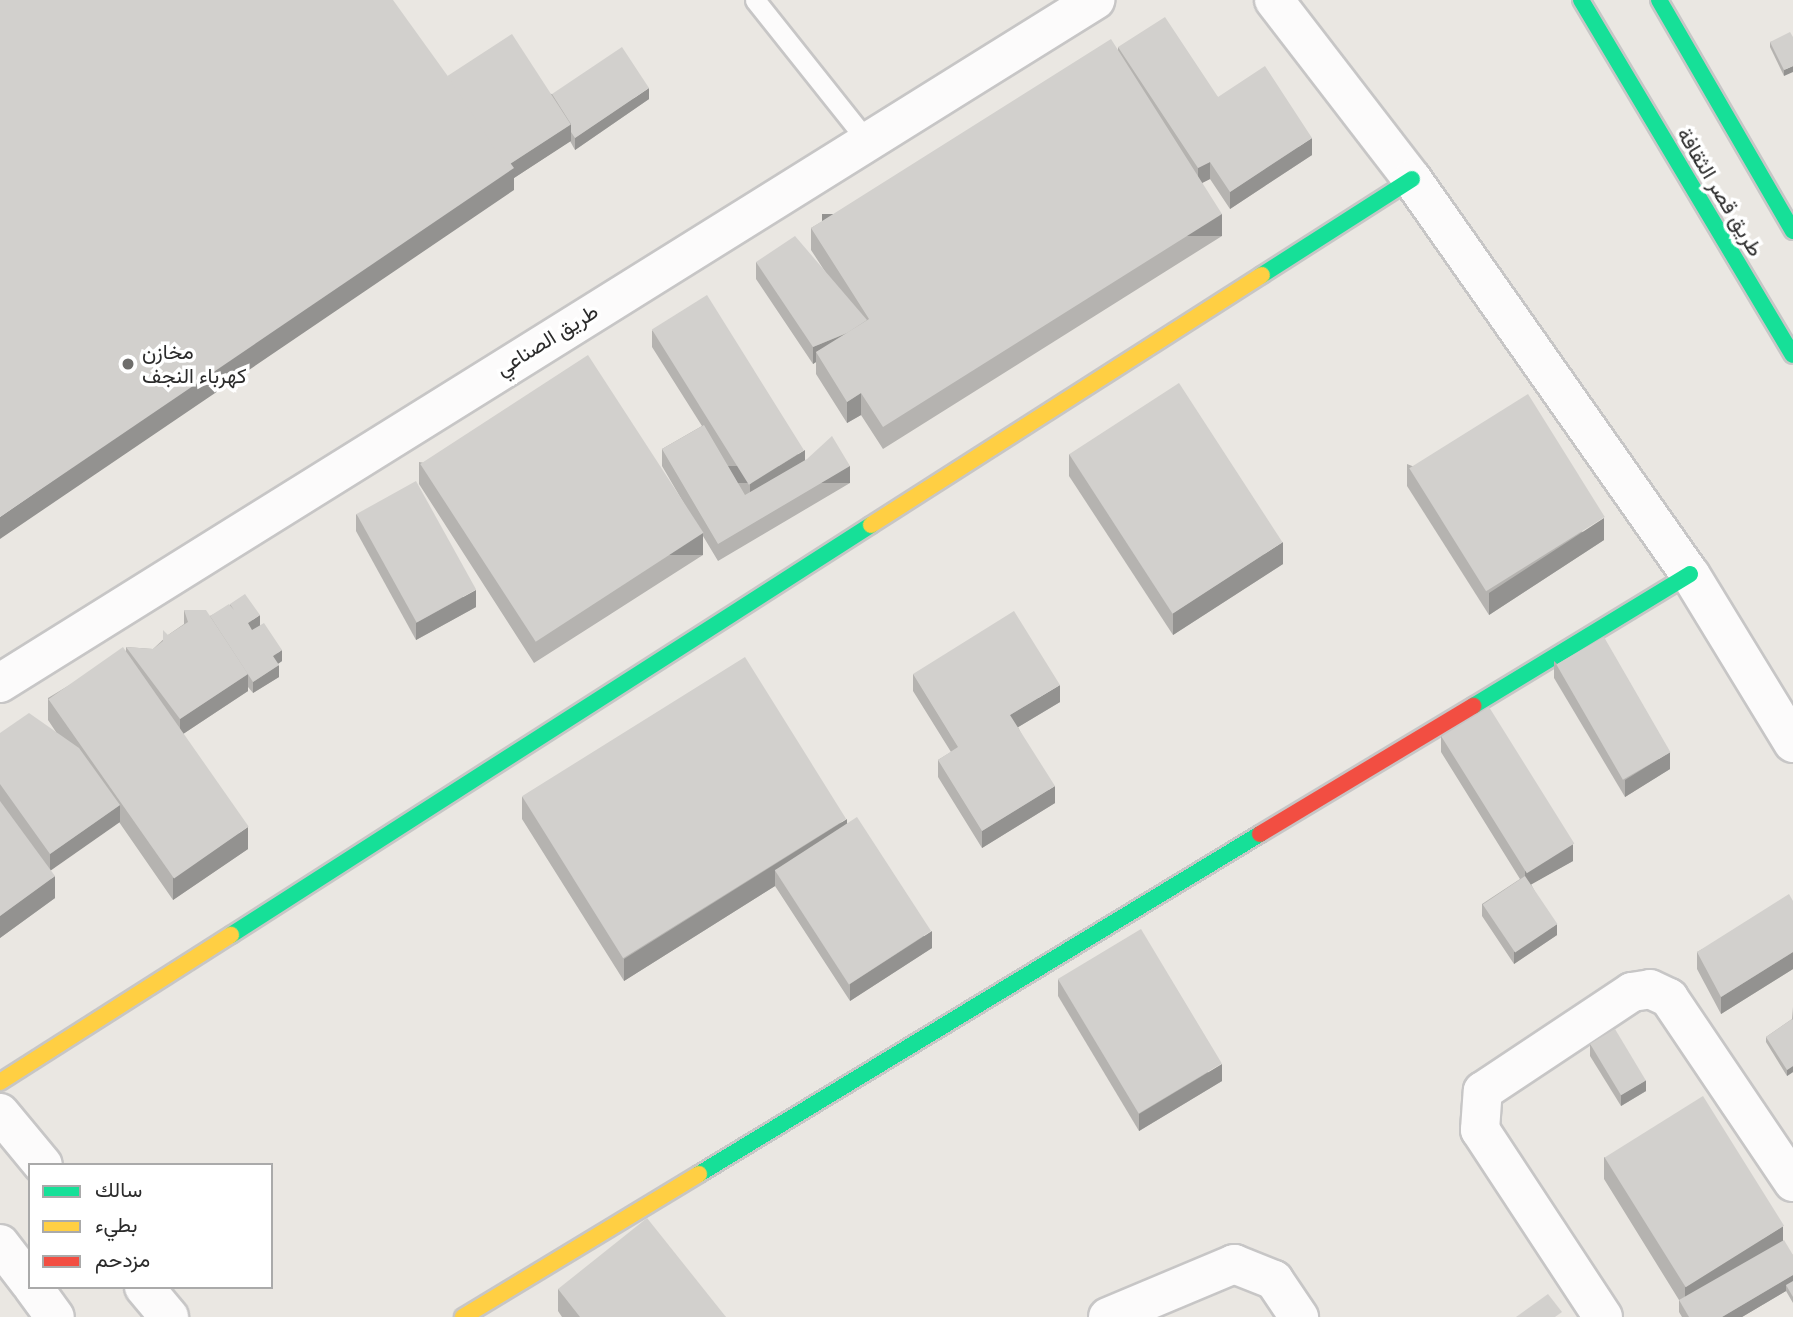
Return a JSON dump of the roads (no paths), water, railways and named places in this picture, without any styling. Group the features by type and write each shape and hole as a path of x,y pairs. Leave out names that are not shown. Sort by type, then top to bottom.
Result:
{"street":[{"name":"طريق الصناعي","path":"0,683 1095,0"},
{"path":"1274,0 1412,179 1690,574 1793,743"},
{"name":"طريق قصر الثقافة","path":"1581,0 1793,355"},
{"name":"طريق قصر الثقافة","path":"1659,0 1793,230"},
{"path":"0,1082 1412,179"},
{"path":"463,1317 1690,574"},
{"path":"1603,1317 1480,1130 1483,1091 1632,992 1650,989 1669,998 1793,1182"},
{"path":"0,1113 41,1163"},
{"path":"0,1244 28,1281"},
{"path":"1108,1317 1234,1264 1275,1280 1299,1317"},
{"path":"34,1289 55,1317"},
{"path":"146,1289 169,1317"}],"lane":[{"path":"755,0 868,142"}],"place":[{"name":"مخازن كهرباء النجف","path":"128,364"}]}
